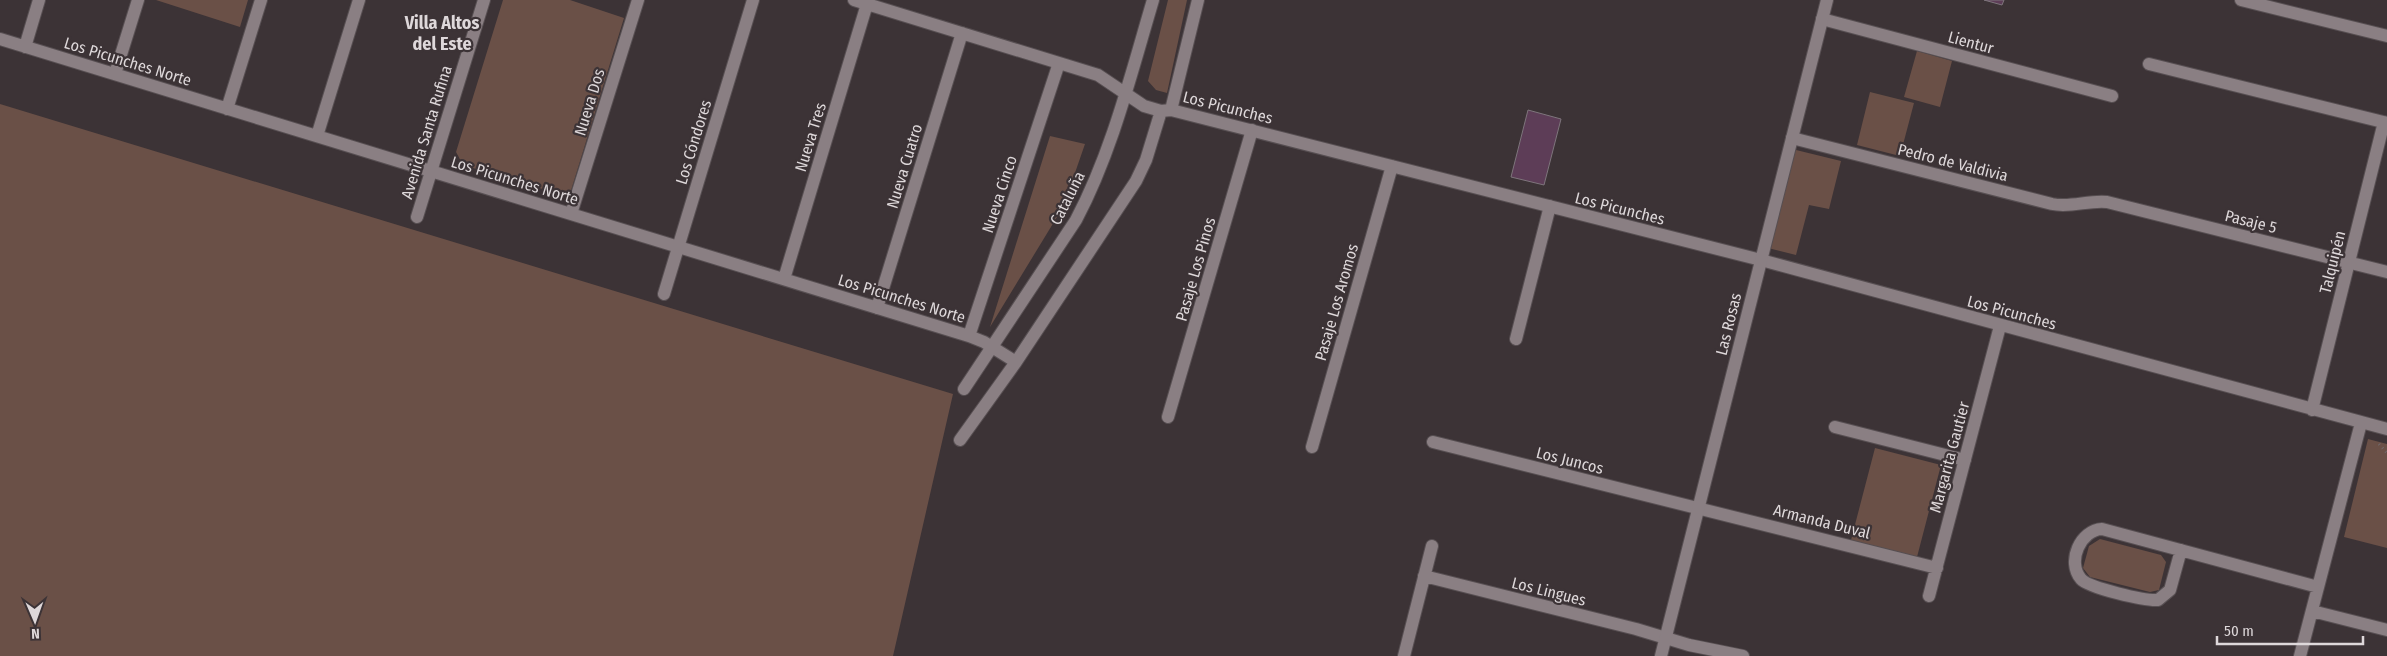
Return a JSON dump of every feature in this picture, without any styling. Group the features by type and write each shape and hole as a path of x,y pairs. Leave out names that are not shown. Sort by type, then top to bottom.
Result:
{"street":[{"path":"25,47 39,0"},
{"path":"115,74 138,0"},
{"path":"227,109 260,0"},
{"path":"317,136 359,0"},
{"name":"Avenida Santa Rufina","path":"417,217 484,0"},
{"name":"Nueva Dos","path":"571,214 638,0"},
{"name":"Los Cóndores","path":"664,294 753,0"},
{"name":"Los Picunches","path":"854,0 1098,75 1144,106 1252,130 1761,260 2387,429"},
{"name":"Cataluña","path":"964,389 1076,220 1090,194 1125,92 1153,0"},
{"path":"960,440 1016,362 1136,182 1166,110 1198,0"},
{"name":"Las Rosas","path":"1660,656 1827,0"},
{"path":"2241,0 2387,36"},
{"name":"Nueva Tres","path":"784,279 867,4"},
{"name":"Lientur","path":"1822,19 2112,96"},
{"name":"Nueva Cuatro","path":"877,308 962,33"},
{"name":"Los Picunches Norte","path":"0,39 968,336 993,347 1016,362"},
{"name":"Nueva Cinco","path":"968,336 1059,63"},
{"path":"2149,64 2385,122"},
{"name":"Talquipén","path":"2312,410 2385,122"},
{"name":"Pasaje Los Pinos","path":"1168,417 1252,130"},
{"name":"Pedro de Valdivia","path":"1792,138 2059,206 2107,202"},
{"name":"Pasaje Los Aromos","path":"1312,447 1392,166"},
{"name":"Pasaje 5","path":"2107,202 2387,272"},
{"path":"1516,339 1550,206"},
{"name":"Margarita Gautier","path":"1929,596 2000,326"},
{"path":"2300,656 2361,423"},
{"path":"1835,428 1965,460"},
{"name":"Los Juncos","path":"1433,442 1698,508"},
{"name":"Armanda Duval","path":"1698,508 1937,568"},
{"path":"2181,550 2170,590 2158,600 2147,600 2089,584 2080,578 2075,568 2080,542 2087,534 2097,530 2181,550 2318,587"},
{"path":"1404,656 1432,546"},
{"name":"Los Lingues","path":"1424,576 1665,638 1743,656"},
{"path":"2312,611 2387,630"}],"shaded area":[{"path":"156,0 248,0 240,27"},
{"path":"503,0 570,0 624,18 569,197 463,165 456,152"},
{"path":"1168,0 1187,0 1167,93 1156,90 1148,81"},
{"path":"1917,51 1952,61 1940,107 1904,97"},
{"path":"1870,92 1914,103 1900,156 1857,145"},
{"path":"0,104 953,394 893,656 0,656"},
{"path":"1050,136 1085,144 1068,193 1057,217 990,327"},
{"path":"1792,149 1841,161 1829,209 1809,205 1796,255 1768,248"},
{"path":"2368,439 2387,444 2387,548 2344,537"},
{"path":"1875,448 1941,465 1917,557 1851,540"},
{"path":"2100,539 2161,555 2166,562 2159,590 2150,592 2090,577 2083,568 2089,546"}],"building":[{"path":"1984,0 2004,0 2002,5"},
{"path":"1528,110 1561,119 1544,185 1511,177"}],"district":[{"name":"Villa Altos del Este","path":"442,33"}]}
